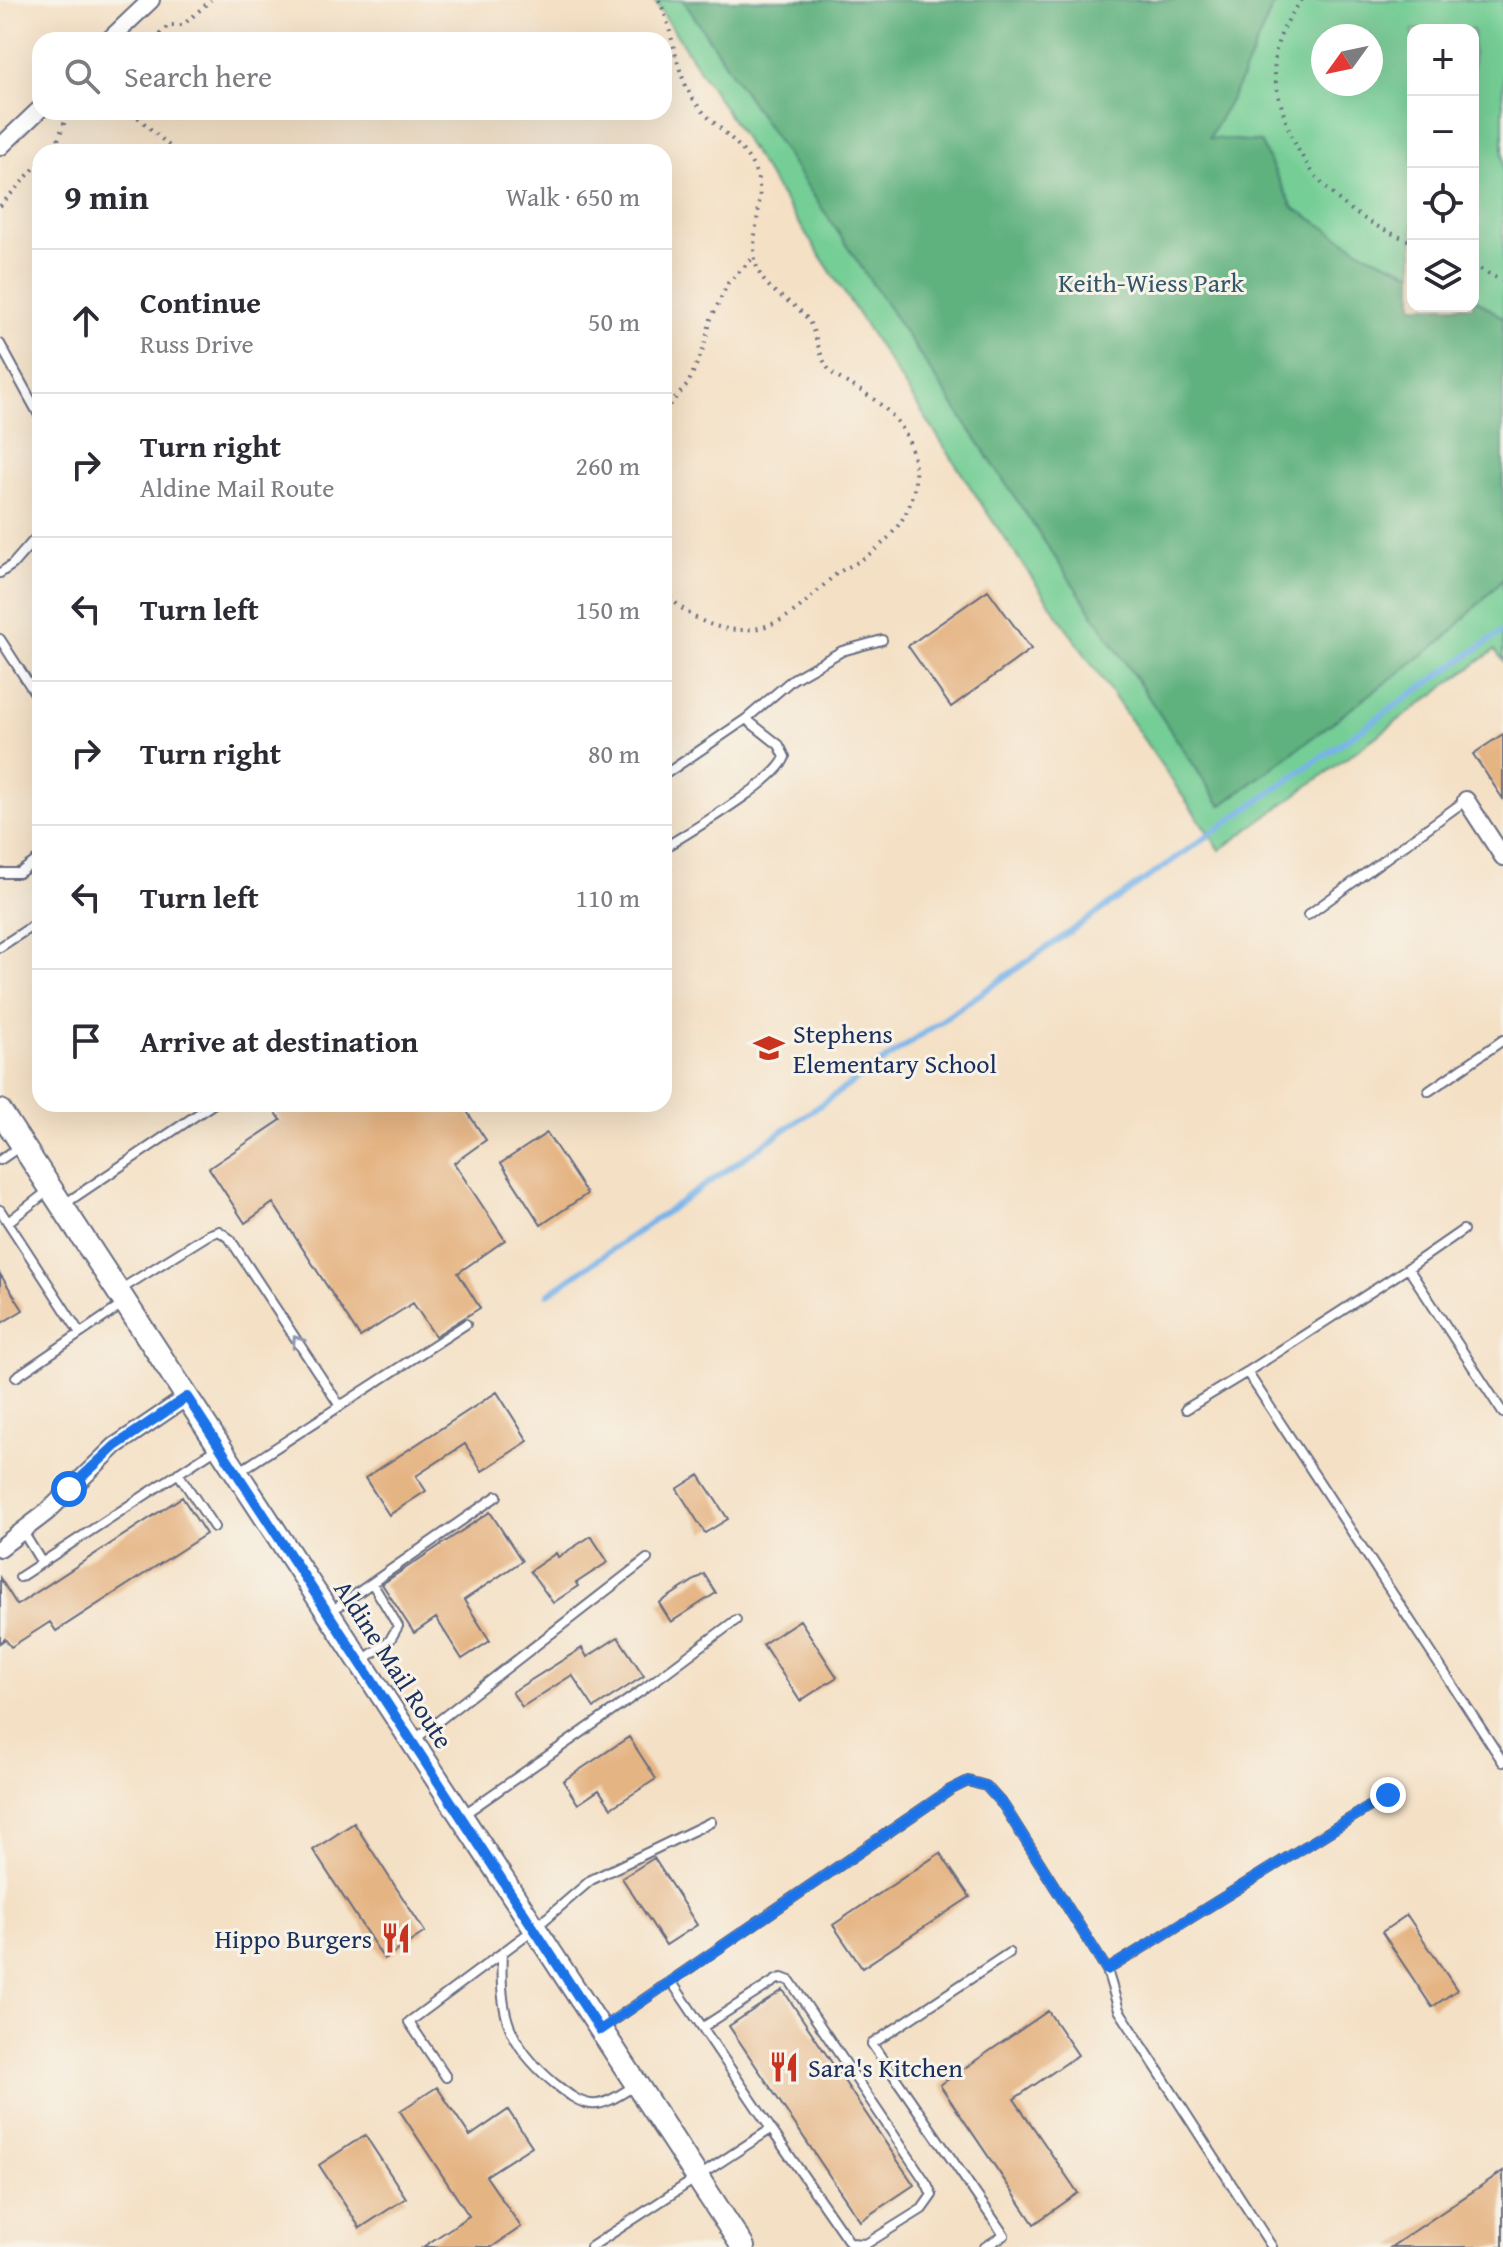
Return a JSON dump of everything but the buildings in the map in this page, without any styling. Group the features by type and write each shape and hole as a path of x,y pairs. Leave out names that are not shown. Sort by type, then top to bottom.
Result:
{"main road":[{"name":"Aldine Mail Route","path":"0,1111 743,2247"}],"street":[{"path":"117,32 151,0"},
{"path":"0,147 32,117"},
{"path":"1466,800 1503,857"},
{"path":"0,1548 23,1532 115,1446 187,1397"}],"lane":[{"path":"0,344 32,402"},
{"path":"0,573 12,565 32,542"},
{"path":"0,639 32,689"},
{"path":"672,770 746,719 793,679 842,651 882,640"},
{"path":"672,843 782,767 785,757 779,745 746,719"},
{"path":"1308,915 1466,800"},
{"path":"0,873 19,873 32,864"},
{"path":"0,947 32,926"},
{"path":"1429,1091 1503,1040"},
{"path":"8,1222 57,1197 200,1112"},
{"path":"0,1160 22,1145"},
{"path":"0,1210 80,1333"},
{"path":"1186,1409 1463,1230"},
{"path":"16,1377 80,1333 122,1297 208,1235 219,1231 230,1239 340,1406"},
{"path":"1408,1268 1503,1413"},
{"path":"236,1473 466,1324"},
{"path":"1247,1372 1503,1762"},
{"path":"20,1577 219,1446"},
{"path":"178,1473 214,1527"},
{"path":"328,1613 497,1496"},
{"path":"23,1532 42,1563"},
{"path":"411,1742 647,1559"},
{"path":"360,1663 390,1640 398,1626 372,1583"},
{"path":"460,1816 641,1691 736,1620"},
{"path":"600,2030 950,1790 968,1781 986,1786 1004,1806 1107,1970 1119,2010 1272,2247"},
{"path":"1107,1970 1388,1795"},
{"path":"446,2077 409,2022 534,1929 591,1880 711,1822"},
{"path":"502,1953 500,1989 504,2011 516,2042 531,2064 567,2094 590,2104 602,2103 637,2085"},
{"path":"985,2247 1004,2235 872,2044 1009,1953"},
{"path":"671,1981 850,2243 866,2244 922,2209 932,2195 790,1981 782,1978 776,1980 703,2027"},
{"path":"591,2247 771,2129"}],"path":[{"path":"162,32 169,25 183,25 211,0"},
{"path":"659,0 672,32"},
{"path":"1302,0 1290,17 1276,50 1275,86 1291,139 1314,175 1341,203 1390,234 1407,240"},
{"path":"672,33 689,93 739,144 757,175 761,200 753,258 768,286 807,318 823,361 830,370 882,404 902,427 914,456 914,489 910,504 895,532 884,543 837,574 791,614 764,627 735,631 710,625 684,611 672,598"},
{"path":"55,144 65,120"},
{"path":"141,120 167,144"},
{"path":"0,206 32,171"},
{"path":"672,402 688,384 728,283 753,258"},
{"path":"1479,269 1503,281"}],"green space":[{"name":"Keith-Wiess Park","path":"654,0 1503,0 1503,661 1495,650 1220,850 990,517"},
{"name":"Keith-Wiess Park","path":"683,0 1282,0 1272,8 1238,86 1209,138 1260,142 1293,207 1365,253 1407,270 1407,312 1479,312 1479,301 1503,318 1503,579 1444,639 1221,806"}],"waterway":[{"path":"548,1294 1503,631"}],"place":[{"name":"Stephens Elementary School","path":"769,1048"},
{"name":"Hippo Burgers","path":"396,1938"},
{"name":"Sara's Kitchen","path":"784,2067"}],"route":[{"path":"69,1489 115,1446 187,1397 600,2030 950,1790 968,1781 986,1786 1004,1806 1107,1970 1388,1795"}]}
